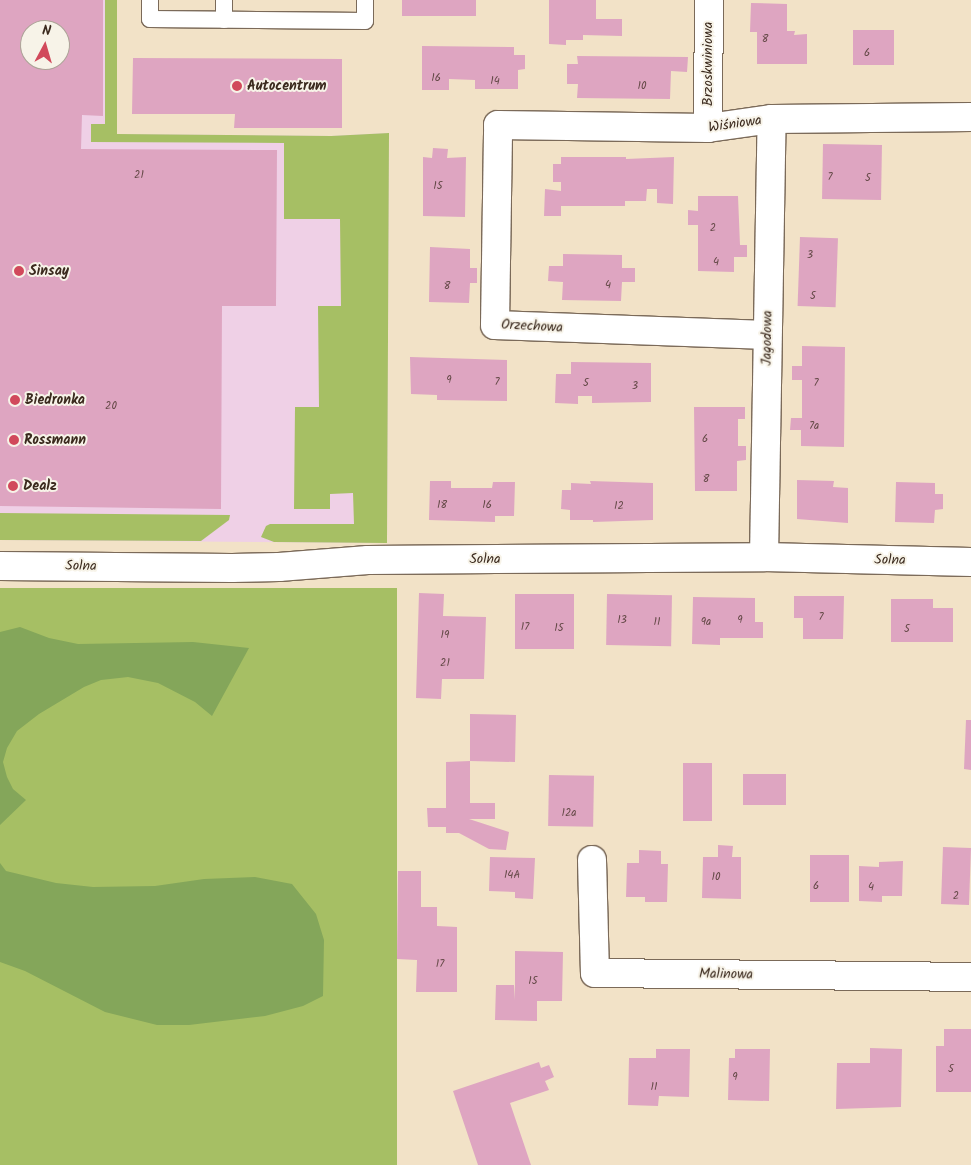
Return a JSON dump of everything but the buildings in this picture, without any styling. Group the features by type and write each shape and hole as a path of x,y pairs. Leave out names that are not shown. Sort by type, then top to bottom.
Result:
{"street":[{"name":"Brzoskwiniowa","path":"708,0 708,128"},
{"name":"Wiśniowa","path":"498,125 708,128 772,118 971,117"},
{"name":"Jagodowa","path":"764,557 772,118"},
{"name":"Orzechowa","path":"498,125 495,325 767,335"},
{"name":"Solna","path":"0,566 232,568 279,567 368,560 764,557 971,562"},
{"name":"Malinowa","path":"592,860 595,973 971,977"}],"lane":[{"path":"150,0 150,19 365,21 365,0"},
{"path":"224,0 224,20"}],"shaded area":[{"path":"0,0 117,0 117,134 331,136 389,133 387,543 0,540"}],"green space":[{"path":"105,0 117,0 117,134 331,136 389,133 387,543 274,542 261,537 266,526 270,524 354,524 353,493 330,494 330,509 294,509 295,407 319,407 318,306 341,306 340,219 284,219 284,143 91,142 91,124 105,124"},
{"path":"0,513 230,515 229,520 201,541 0,540"},
{"path":"0,588 397,588 397,1165 0,1165"},
{"path":"20,627 49,638 78,644 193,642 249,648 212,716 195,702 158,683 128,677 101,680 84,687 39,714 17,731 7,748 3,762 7,777 13,789 26,800 0,825 0,632"},
{"path":"0,863 6,871 56,883 93,887 155,886 204,879 255,877 292,884 316,914 324,940 323,996 303,1006 265,1016 189,1025 157,1025 105,1012 25,971 0,962"}],"place":[{"name":"Autocentrum","path":"237,86"},
{"name":"Sinsay","path":"19,271"},
{"name":"Biedronka","path":"15,400"},
{"name":"Rossmann","path":"14,440"},
{"name":"Dealz","path":"13,486"}]}
